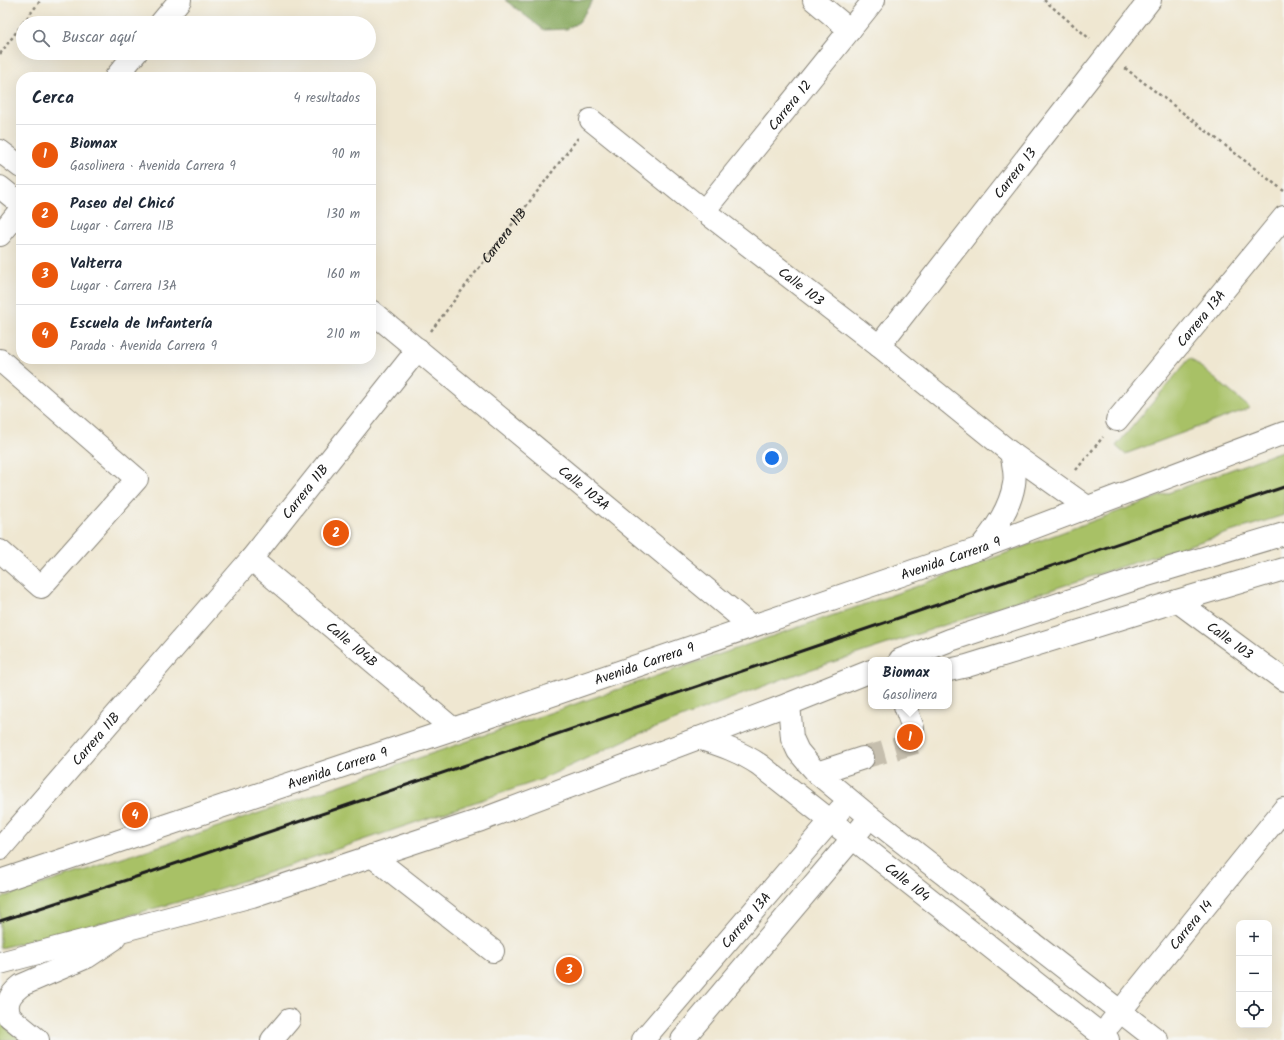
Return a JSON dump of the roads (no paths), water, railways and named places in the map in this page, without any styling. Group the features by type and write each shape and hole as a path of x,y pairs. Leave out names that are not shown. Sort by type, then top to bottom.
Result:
{"street":[{"path":"167,16 180,0"},
{"path":"814,0 850,30"},
{"name":"Carrera 12","path":"704,210 874,0"},
{"name":"Carrera 13","path":"879,346 1150,0"},
{"path":"120,72 130,60"},
{"name":"Calle 103","path":"591,120 879,346 1011,453 1087,507"},
{"path":"0,151 16,163"},
{"path":"0,187 16,200"},
{"path":"0,235 16,215"},
{"name":"Carrera 13A","path":"1117,420 1284,217"},
{"name":"Calle 103A","path":"376,316 418,349 751,626"},
{"name":"Carrera 11B","path":"0,848 251,559 418,349"},
{"path":"0,551 41,587 136,479 3,368"},
{"name":"Avenida Carrera 9","path":"0,881 453,729 980,548 1284,433"},
{"path":"980,548 1001,519 1011,497 1015,472 1011,453"},
{"path":"908,657 950,640 1144,576 1284,534"},
{"name":"Calle 104B","path":"251,559 453,729"},
{"path":"952,669 975,664 1284,569"},
{"name":"Calle 103","path":"1177,601 1284,680"},
{"path":"0,963 252,896 481,820 868,672"},
{"path":"788,704 868,687"},
{"name":"Calle 104","path":"788,704 792,738 798,751 817,773 870,817 1119,1012 1157,1040"},
{"path":"906,709 913,728"},
{"name":"Calle 104","path":"698,738 728,747 745,755 760,765 1101,1038"},
{"path":"817,773 863,758"},
{"name":"Carrera 13A","path":"643,1040 849,799"},
{"name":"Carrera 14","path":"1101,1038 1119,1012 1284,809"},
{"name":"Carrera 13A","path":"682,1040 870,817"},
{"path":"372,856 493,951"},
{"path":"38,1040 5,1013 8,1012 10,998 14,991 22,984 87,957 132,928"},
{"path":"272,1040 288,1020"}],"tunnel":[{"path":"863,758 916,743 913,728"}],"railway":[{"path":"0,921 145,874 1284,487"}],"place":[{"name":"Paseo del Chicó","path":"336,533"},
{"name":"Biomax","path":"910,737"},
{"name":"Escuela de Infantería","path":"135,815"},
{"name":"Valterra","path":"569,970"}]}
